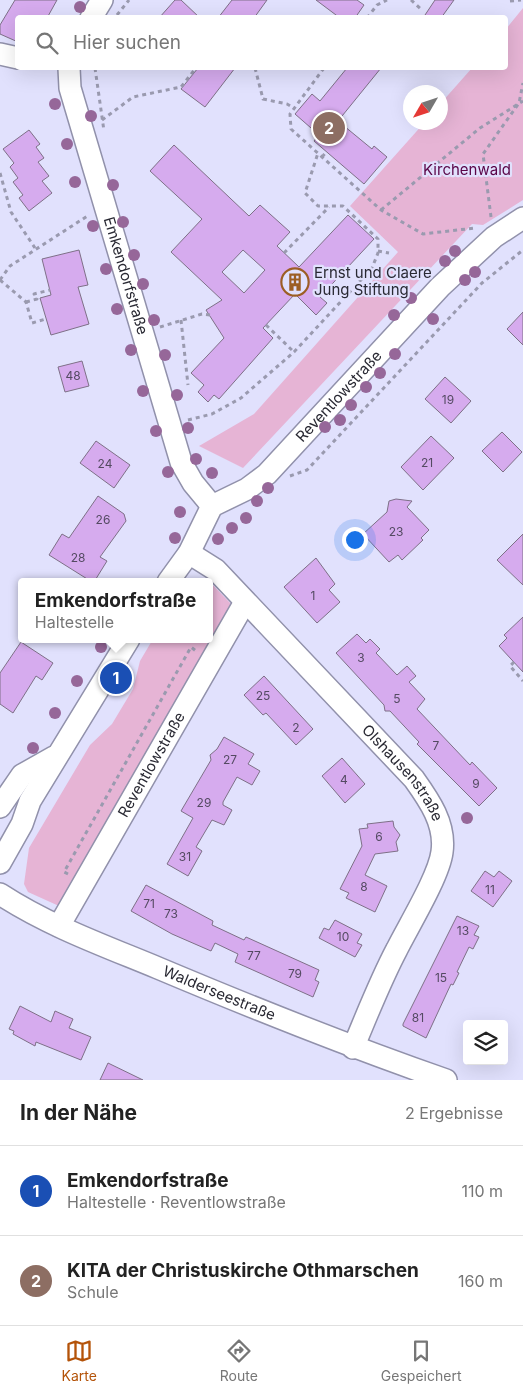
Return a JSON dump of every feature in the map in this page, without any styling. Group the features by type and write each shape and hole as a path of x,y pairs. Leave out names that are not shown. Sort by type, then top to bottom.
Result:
{"street":[{"path":"93,15 102,0"},
{"path":"0,54 15,57"},
{"name":"Emkendorfstraße","path":"69,70 70,88 170,426 187,473 212,506"},
{"name":"Reventlowstraße","path":"212,506 247,489 266,474 433,294 494,237 523,218"},
{"path":"171,578 189,553 212,506"},
{"name":"Olshausenstraße","path":"189,553 216,570 414,779 428,799 440,823 443,852 435,874 395,952 352,1048"},
{"name":"Reventlowstraße","path":"59,926 245,602"},
{"path":"0,836 30,801 126,643"},
{"path":"0,807 22,775 57,755"},
{"path":"0,863 22,824 30,801"},
{"name":"Walderseestraße","path":"0,894 59,926 352,1048 446,1080"}],"path":[{"path":"117,15 129,0"},
{"path":"369,15 377,5 387,0"},
{"path":"411,0 422,10"},
{"path":"510,1 521,0"},
{"path":"102,120 133,97 181,87 194,70"},
{"path":"256,70 264,99 288,104 294,108"},
{"path":"322,70 294,108 290,118 291,128 380,210 423,234 472,228 494,237 483,154 521,102 523,83"},
{"path":"380,210 480,128 521,102"},
{"path":"322,157 327,151"},
{"path":"170,426 212,414 241,398 294,352 372,268 378,251 378,239 343,206 318,206 304,193 318,153"},
{"path":"0,173 11,212 35,248"},
{"path":"46,319 32,323 26,302 0,280 10,266 104,204"},
{"path":"284,253 330,206"},
{"path":"287,476 301,474 307,470 471,294 511,258 523,250"},
{"path":"378,251 389,253"},
{"path":"26,302 37,299 34,294 50,290"},
{"path":"142,333 202,314 210,315"},
{"path":"181,320 188,386"},
{"path":"266,324 294,352"},
{"path":"84,883 64,872 191,647 212,662"},
{"path":"514,662 510,666 523,681"}],"green space":[{"name":"Kirchenwald","path":"523,8 523,200 483,225 472,224 243,468 199,446 254,414 398,252 350,206 418,130 448,130 448,95 470,70 508,70 508,27"},
{"path":"213,585 232,605 213,638"},
{"path":"151,643 210,643 59,906 28,892 24,884 29,848 90,745 112,724 133,689 140,661"}],"building":[{"path":"15,0 57,0 49,15 15,15 15,41 0,34 0,25"},
{"path":"175,0 181,0 197,15 162,15"},
{"path":"232,0 267,0 256,15 220,15"},
{"path":"316,0 357,0 364,5 357,15 336,15"},
{"path":"435,0 454,0 443,15 425,15"},
{"path":"196,70 233,70 205,107 181,89"},
{"path":"345,70 379,70 338,121 372,149 374,146 387,157 364,184 314,141 319,135 295,114 312,94 320,101"},
{"path":"29,130 40,144 36,147 44,158 38,162 49,176 42,181 52,193 29,211 19,198 23,195 13,182 18,178 10,167 14,163 3,149"},
{"name":"Ernst und Claere Jung Stiftung","path":"174,145 249,216 260,205 290,232 277,246 299,267 348,215 374,239 320,297 327,303 316,315 295,294 263,328 273,338 219,399 214,395 208,402 198,392 204,385 191,373 224,338 206,310 222,300 171,252 202,219 150,171","holes":["243,250 265,270 244,293 222,272"]},
{"path":"79,250 88,285 78,287 89,324 51,335 40,298 51,295 42,259"},
{"path":"523,312 523,345 507,329"},
{"path":"82,361 89,386 65,392 58,367"},
{"path":"445,377 471,401 451,423 425,399"},
{"path":"502,432 522,452 503,472 482,451"},
{"path":"431,436 454,458 423,490 401,467"},
{"path":"96,441 130,465 114,488 80,463"},
{"path":"98,496 124,514 126,521 100,557 107,561 96,578 86,578 49,555 62,534 69,538"},
{"path":"396,499 412,501 407,507 429,530 421,538 423,540 402,560 398,555 389,562 363,534 387,512 389,501"},
{"path":"523,534 523,585 497,560"},
{"path":"316,558 335,584 329,590 340,602 317,623 284,587"},
{"path":"523,617 523,672 499,646 507,638 504,635"},
{"path":"357,634 366,643 370,639 380,649 376,653 397,675 407,666 416,676 409,682 425,699 417,709 470,765 472,762 497,788 479,806 417,744 419,742 390,711 385,711 384,705 336,653"},
{"path":"20,643 53,663 42,680 36,676 13,713 0,704 0,673"},
{"path":"264,676 313,729 296,745 266,713 263,715 244,695"},
{"path":"224,737 254,754 248,764 260,771 252,785 237,777 223,802 223,805 232,810 224,825 212,820 196,847 202,851 188,876 167,864 193,818 181,811 211,760 210,755 217,749"},
{"path":"342,758 365,784 345,803 322,776"},
{"path":"393,821 394,827 400,835 396,842 398,851 375,854 365,875 387,886 375,912 346,898 349,893 340,889 362,846 359,829 368,828 367,824"},
{"path":"485,871 494,877 499,871 512,881 493,907 471,891"},
{"path":"146,885 213,921 212,925 244,940 246,937 319,970 315,980 319,982 313,997 235,962 238,954 215,943 211,951 172,934 131,911"},
{"path":"457,916 479,926 474,935 479,937 473,949 469,947 457,972 459,973 453,985 451,984 426,1038 403,1026 403,1024"},
{"path":"335,920 362,934 357,943 362,945 355,957 319,938 324,928 329,930"},
{"path":"20,1006 51,1022 55,1011 73,1019 69,1028 91,1037 81,1060 36,1042 35,1046 13,1034 14,1031 9,1029"},
{"path":"108,1063 143,1080 100,1080"}],"place":[{"name":"KITA der Christuskirche Othmarschen","path":"329,128"},
{"name":"Ernst und Claere Jung Stiftung","path":"295,282"},
{"name":"Emkendorfstraße","path":"116,678"}]}
